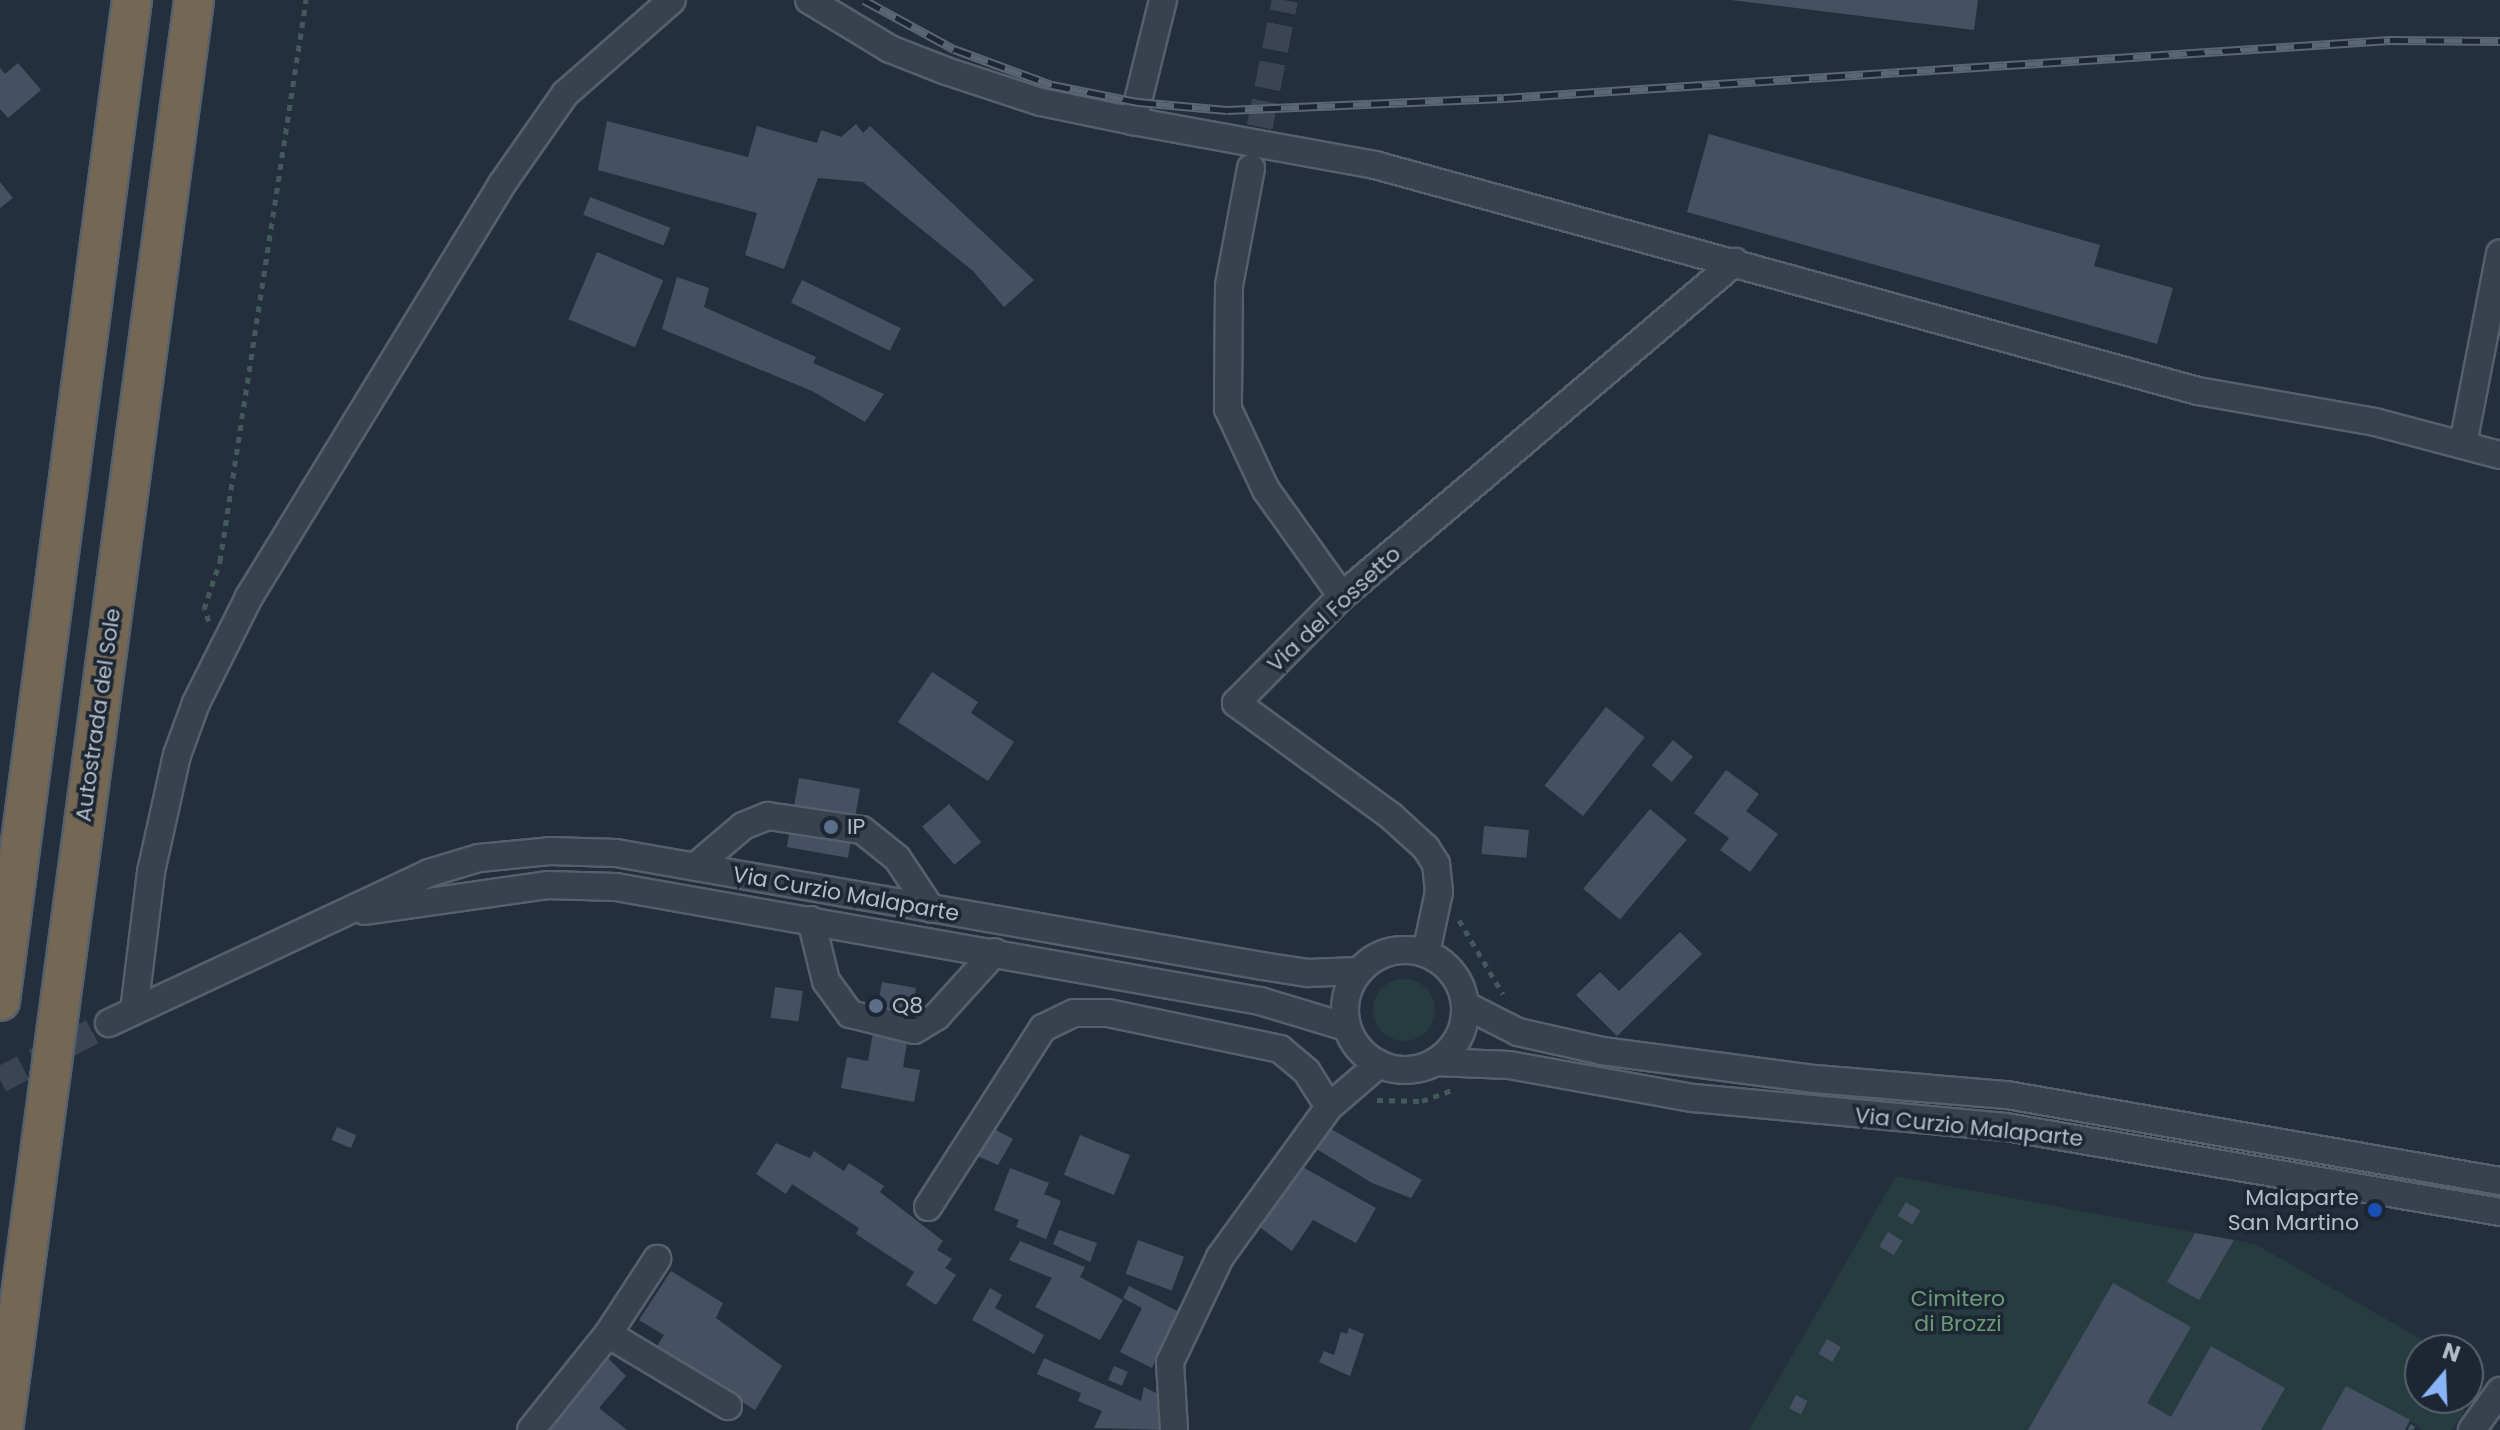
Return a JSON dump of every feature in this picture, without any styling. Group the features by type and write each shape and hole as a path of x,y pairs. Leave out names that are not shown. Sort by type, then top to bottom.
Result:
{"highway":[{"path":"0,1001 132,0"},
{"name":"Autostrada del Sole","path":"3,1430 194,0"}],"street":[{"path":"134,1011 151,872 177,755 222,651 277,551 502,184 565,94 672,0"},
{"path":"809,0 890,49 1041,102 1375,165 2198,391 2375,422 2500,455"},
{"path":"1133,121 1163,0"},
{"path":"1251,168 1229,286 1228,409 1266,490 1342,596"},
{"path":"2463,444 2500,254"},
{"name":"Via del Fossetto","path":"1426,953 1439,876 1426,848 1391,816 1236,703 1342,596 1735,262"},
{"path":"695,867 743,826 768,816 862,830 897,858 931,909"},
{"name":"Via Curzio Malaparte","path":"109,1023 429,873 479,858 584,851 695,867 1308,973 1358,971 1389,951 1426,953"},
{"name":"Via Curzio Malaparte","path":"342,914 547,885 616,887 1260,1001 1346,1027"},
{"path":"811,920 826,981 850,1014 914,1030 937,1016 995,952"},
{"path":"1426,953 1456,979 1465,1005 1461,1031 1435,1062"},
{"path":"1174,1430 1170,1362 1193,1306 1220,1257 1329,1107 1379,1064 1357,1048 1346,1027 1346,996 1358,971"},
{"name":"Via Curzio Malaparte","path":"1465,1005 1518,1032 1602,1051 1815,1079 2022,1097 2500,1181"},
{"path":"928,1207 1043,1028 1074,1013 1108,1013 1280,1049 1307,1072 1329,1107"},
{"name":"Via Curzio Malaparte","path":"1379,1064 1402,1070 1435,1062 1509,1065 1693,1098 2006,1127 2500,1212"},
{"path":"531,1430 608,1334 657,1259"},
{"path":"608,1334 728,1406"},
{"path":"2472,1430 2500,1391"}],"path":[{"path":"222,651 204,609 220,561 306,0"},
{"path":"1456,915 1505,998"},
{"path":"1363,1099 1422,1101 1467,1085"}],"green space":[{"path":"1404,979 1416,981 1426,988 1433,998 1433,1022 1426,1032 1416,1039 1404,1041 1392,1039 1382,1032 1375,1022 1373,1010 1375,998 1382,988 1392,981"},
{"name":"Cimitero di Brozzi","path":"1896,1176 2255,1244 2412,1334 2404,1334 2404,1414 2462,1414 2451,1430 2423,1430 2410,1420 2405,1430 1749,1430"}],"building":[{"path":"1731,0 1978,0 1974,30"},
{"path":"18,63 41,90 8,118 0,109 0,68 5,74"},
{"path":"607,121 748,157 757,126 817,143 821,130 841,137 856,124 863,133 870,126 1034,280 1004,307 973,271 863,182 818,178 784,269 745,255 757,213 598,170"},
{"path":"1709,134 2100,245 2094,266 2173,288 2157,344 1687,212"},
{"path":"0,182 13,198 0,208"},
{"path":"590,197 670,228 663,246 583,215"},
{"path":"597,252 663,280 635,347 568,319"},
{"path":"677,277 709,288 704,307 816,357 813,363 884,394 865,422 812,391 662,329"},
{"path":"802,280 901,328 890,351 791,302"},
{"path":"932,672 978,702 971,713 1014,742 988,781 898,722"},
{"path":"1606,707 1645,737 1583,816 1544,786"},
{"path":"1673,740 1693,757 1672,782 1652,765"},
{"path":"1726,770 1759,794 1746,811 1778,834 1750,872 1720,850 1729,838 1694,813"},
{"path":"799,778 860,789 848,858 787,847"},
{"path":"949,804 981,842 954,865 922,826"},
{"path":"1650,809 1687,840 1620,920 1583,889"},
{"path":"1484,826 1529,830 1526,858 1482,854"},
{"path":"1680,932 1702,954 1617,1036 1576,995 1600,972 1619,991"},
{"path":"882,982 916,988 903,1067 920,1070 914,1102 841,1088 847,1057 868,1061"},
{"path":"775,987 803,991 798,1022 771,1018"},
{"path":"337,1127 356,1135 351,1148 332,1140"},
{"path":"992,1128 1013,1139 998,1165 975,1155"},
{"path":"1329,1128 1422,1180 1411,1198 1372,1183 1315,1148"},
{"path":"1080,1135 1130,1155 1114,1195 1064,1175"},
{"path":"776,1143 810,1158 814,1151 844,1171 849,1163 884,1186 880,1192 943,1241 937,1250 952,1259 945,1268 956,1275 936,1305 906,1285 914,1272 856,1234 859,1228 792,1184 786,1194 756,1174"},
{"path":"1299,1165 1376,1208 1356,1243 1313,1220 1292,1251 1261,1228"},
{"path":"1010,1168 1049,1183 1044,1194 1061,1201 1046,1239 1016,1227 1019,1220 994,1210"},
{"path":"1906,1202 1921,1211 1912,1224 1898,1216"},
{"path":"1059,1230 1097,1243 1090,1262 1053,1244"},
{"path":"1888,1232 1903,1241 1894,1255 1879,1247"},
{"path":"2195,1233 2234,1240 2199,1300 2167,1282"},
{"path":"1138,1240 1184,1257 1172,1291 1126,1274"},
{"path":"1020,1241 1085,1267 1080,1277 1123,1300 1100,1340 1035,1307 1052,1278 1009,1260"},
{"path":"671,1271 723,1303 716,1318 782,1366 755,1410 656,1348 664,1335 639,1320"},
{"path":"2113,1283 2191,1327 2147,1403 2171,1417 2211,1346 2285,1388 2261,1430 2028,1430"},
{"path":"1129,1286 1179,1312 1152,1368 1120,1352 1142,1308 1123,1298"},
{"path":"990,1288 1002,1295 995,1308 1044,1335 1034,1354 972,1320"},
{"path":"1349,1328 1364,1334 1350,1376 1319,1362 1324,1351 1334,1355 1341,1332 1347,1334"},
{"path":"1827,1339 1841,1347 1832,1362 1818,1354"},
{"path":"605,1355 626,1376 599,1408 627,1430 543,1430"},
{"path":"1044,1358 1141,1401 1144,1387 1162,1396 1167,1430 1094,1428 1102,1411 1078,1401 1081,1393 1037,1374"},
{"path":"1114,1366 1128,1372 1122,1386 1108,1380"},
{"path":"2346,1386 2410,1420 2405,1430 2321,1430"},
{"path":"1796,1395 1808,1401 1801,1414 1789,1408"}],"tunnel":[{"path":"1252,165 1285,0"},
{"path":"0,1080 109,1023"}],"railway":[{"path":"864,0 954,49 1052,85 1138,102 1227,110 1504,98 2390,40 2500,41"}],"place":[{"name":"IP","path":"831,827"},
{"name":"Q8","path":"876,1006"},
{"name":"Malaparte San Martino","path":"2375,1210"}]}
